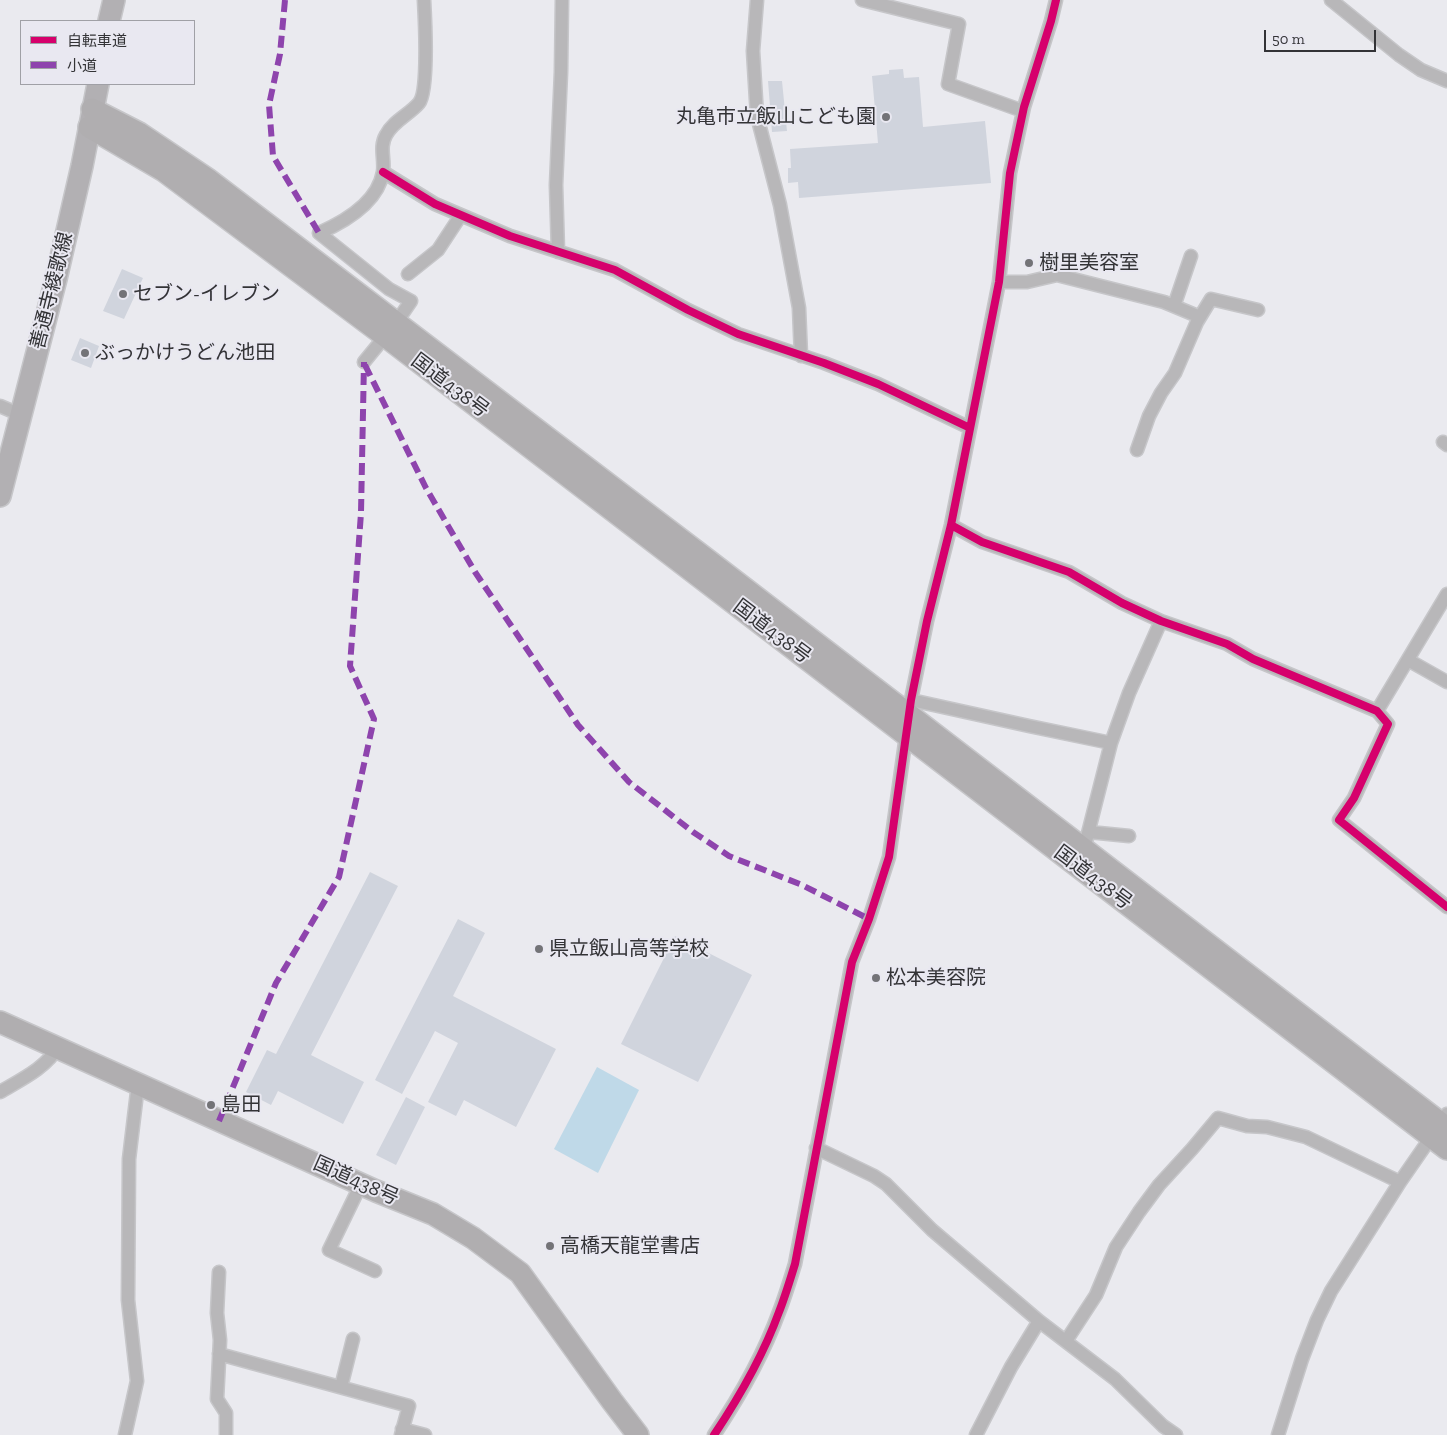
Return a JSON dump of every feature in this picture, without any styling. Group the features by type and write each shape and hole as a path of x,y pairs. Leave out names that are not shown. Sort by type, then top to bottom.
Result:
{"highway":[{"name":"国道438号","path":"91,118 139,133 210,180 390,330 909,717 1443,1130"},
{"name":"国道438号","path":"909,717 1086,841 1443,1130"},
{"name":"国道438号","path":"0,1022 361,1184 433,1214 472,1238 520,1273 638,1435"}],"main road":[{"path":"109,20 114,0"},
{"name":"善通寺綾歌線","path":"0,496 56,279 98,85"}],"street":[{"path":"364,362 411,301 390,289 319,233 356,211 376,192 383,172 382,150 386,134 421,101 425,73 424,0"},
{"path":"558,252 556,185 562,0"},
{"path":"757,0 753,51 757,116 780,205 800,308 801,356"},
{"path":"862,0 959,24 948,84 1023,111"},
{"path":"714,1435 757,1364 780,1311 794,1264 852,962 870,919 889,857 909,717 927,622 952,525 1000,282 1010,173 1023,111 1056,0"},
{"path":"1331,0 1398,55 1421,70 1447,81"},
{"path":"383,172 435,204 510,236 615,270 688,310 738,334 878,384 970,428"},
{"path":"408,274 438,250 461,215"},
{"path":"1174,306 1191,256"},
{"path":"1000,282 1027,282 1058,275 1164,302 1200,317"},
{"path":"1137,450 1149,416 1161,393 1175,373 1200,317 1211,299 1258,310"},
{"path":"0,406 21,415"},
{"path":"952,525 982,542 1069,572 1122,603 1161,621 1227,644 1253,659 1377,711 1388,724 1354,798 1339,820 1447,907"},
{"path":"1377,711 1447,594"},
{"path":"1129,836 1086,841 1111,743 1129,693 1161,621"},
{"path":"1408,660 1447,682"},
{"path":"909,717 1029,726 1111,743"},
{"path":"0,1092 33,1071 54,1054 58,1047"},
{"path":"125,1435 137,1381 128,1300 129,1159 138,1084"},
{"path":"1066,1342 1096,1295 1116,1247 1139,1212 1218,1118 1247,1126 1267,1127 1306,1137 1400,1182"},
{"path":"1278,1435 1316,1320 1331,1291 1400,1182 1443,1130"},
{"path":"816,1148 874,1176 886,1184 932,1230 1039,1321 1115,1379 1163,1426 1176,1435"},
{"path":"361,1184 329,1250 375,1271"},
{"path":"219,1272 217,1313 220,1340 217,1399 226,1413 226,1435"},
{"path":"976,1435 1011,1368 1039,1321"},
{"path":"341,1387 353,1339"},
{"path":"219,1354 409,1406 402,1432 425,1435"}],"water":[{"path":"597,1067 639,1090 598,1173 554,1149"}],"building":[{"path":"903,69 904,78 919,77 923,127 985,121 991,183 799,198 798,182 788,183 788,168 791,168 790,149 878,143 872,76 889,74 889,70"},
{"path":"768,81 782,81 787,131 772,132"},
{"name":"セブン-イレブン","path":"122,269 143,278 124,319 103,311"},
{"path":"80,338 99,346 91,368 71,360"},
{"path":"370,872 398,886 311,1055 364,1082 343,1124 278,1091 271,1105 246,1092 267,1050 276,1054"},
{"path":"458,919 485,933 453,996 556,1049 516,1127 464,1100 456,1116 428,1102 458,1043 435,1031 402,1094 375,1080"},
{"path":"675,936 752,975 698,1082 621,1044"},
{"path":"406,1097 425,1107 396,1165 376,1155"}],"marked path":[{"path":"285,0 280,54 269,105 273,156 319,233"},
{"path":"219,1121 276,983 339,877 374,719 350,666 361,513 364,362"},
{"path":"365,365 426,488 475,572 578,725 629,782 693,832 729,856 802,885 869,919"}],"cycle path":[{"path":"714,1435 742,1391 766,1344 795,1264 852,962 869,919 889,857 911,700 927,621 951,525 999,282 1010,173 1024,107 1056,0"},
{"path":"383,172 435,204 510,236 615,270 688,310 738,334 824,363 878,384 970,428"},
{"path":"951,525 982,542 1069,572 1122,603 1161,621 1227,644 1253,659 1377,711 1388,724 1354,798 1339,820 1447,907"}],"place":[{"name":"丸亀市立飯山こども園","path":"886,117"},
{"name":"樹里美容室","path":"1029,263"},
{"name":"セブン-イレブン","path":"123,294"},
{"name":"ぶっかけうどん池田","path":"85,353"},
{"name":"県立飯山高等学校","path":"539,949"},
{"name":"松本美容院","path":"876,978"},
{"name":"島田","path":"211,1105"},
{"name":"高橋天龍堂書店","path":"550,1246"}]}
